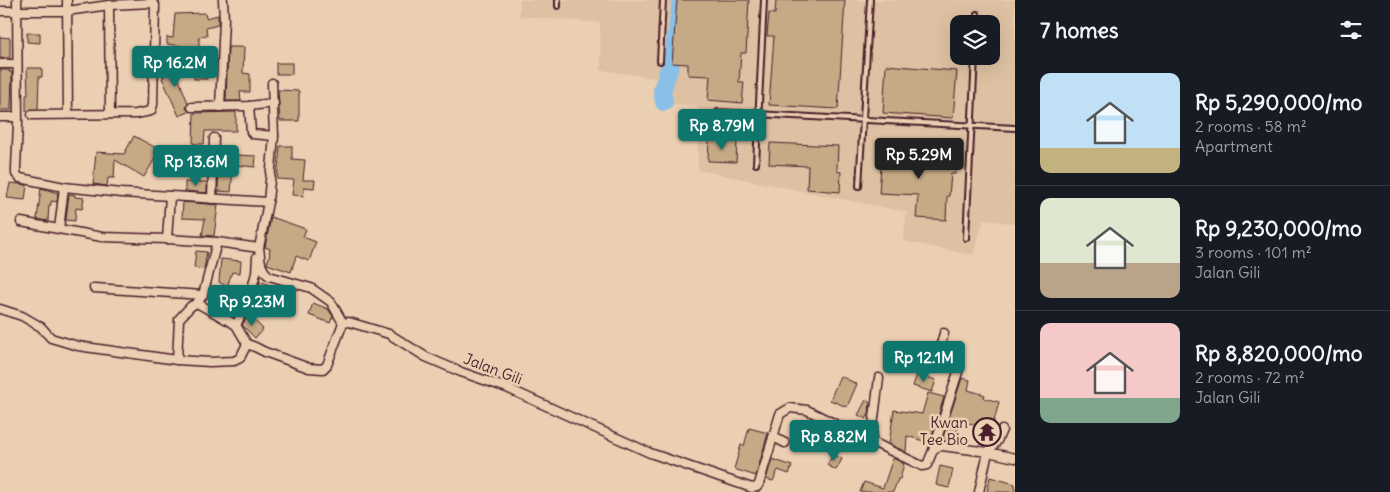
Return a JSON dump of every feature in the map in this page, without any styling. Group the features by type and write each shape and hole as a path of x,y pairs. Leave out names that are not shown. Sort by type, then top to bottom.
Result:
{"street":[{"path":"17,0 16,174 20,178 64,186 122,193 268,202"},
{"path":"67,0 68,114"},
{"path":"220,107 224,20 223,0"},
{"path":"0,11 67,11 109,5 152,3 155,5 151,111 136,114 32,115"},
{"path":"109,5 110,114"},
{"path":"0,64 17,64"},
{"path":"236,325 249,300 256,273 268,202 274,136 272,83"},
{"path":"192,107 274,104"},
{"path":"249,106 251,132 253,134 274,136"},
{"path":"0,117 17,117"},
{"path":"212,199 214,138"},
{"path":"59,229 64,186"},
{"path":"167,239 170,196"},
{"path":"21,222 102,237 217,242 259,248"},
{"path":"177,360 179,319 203,295 217,242"},
{"path":"197,303 236,325 247,344 309,368 324,369 343,323 331,302 311,288 269,276 264,272 259,248"},
{"path":"94,288 203,295"},
{"path":"0,310 22,316 41,327 51,338 78,346 177,360 234,361 240,358 247,344"},
{"name":"Jalan Gili","path":"343,323 349,322 389,334 426,357 461,372 507,388 650,452 744,486 752,488 760,484 773,437"},
{"path":"785,443 773,437 780,414 790,408 806,410 922,466 927,465 958,372 955,360 939,352 944,333"},
{"path":"871,442 880,378"},
{"path":"979,492 988,452 997,441 1002,430"},
{"path":"934,448 942,446 988,452 1015,458"}],"lane":[{"path":"558,0 558,6"},
{"path":"660,61 663,0"},
{"path":"756,164 764,0"},
{"path":"859,186 870,0"},
{"path":"966,238 975,65"},
{"path":"718,112 1015,128"}],"shaded area":[{"path":"520,0 1015,0 1015,224 984,219 973,255 903,241 907,212 698,170 698,106 660,103 663,79 601,70 600,23 519,16"}],"building":[{"path":"677,0 749,0 746,53 741,53 739,82 744,82 742,103 708,100 710,76 688,75 688,64 672,63"},
{"path":"776,0 845,0 838,109 769,105 774,36 767,36 769,13 775,14"},
{"path":"205,13 206,18 218,15 218,25 206,28 207,36 199,37 199,51 202,51 202,67 207,67 207,79 194,79 194,64 191,65 191,50 182,51 181,46 167,44 167,37 173,38 175,14"},
{"path":"27,33 40,33 40,43 27,42"},
{"path":"0,37 10,38 10,58 0,58"},
{"path":"228,47 244,47 243,73 250,74 250,92 240,92 241,101 226,101"},
{"path":"175,62 179,71 176,72 188,103 186,108 189,112 179,116 162,78 164,77 160,68"},
{"path":"276,63 292,63 292,74 276,74"},
{"path":"886,65 957,71 953,118 883,113"},
{"path":"27,68 42,68 42,77 39,77 38,109 26,111 26,95 28,95"},
{"path":"0,70 10,70 9,72 12,72 11,110 0,110"},
{"path":"278,90 299,91 299,121 280,121"},
{"path":"236,112 236,131 205,131 204,144 193,144 194,113"},
{"path":"134,136 160,150 144,177 115,160 114,178 108,178 107,186 93,184 96,152 124,154"},
{"path":"709,140 737,141 736,162 708,161"},
{"path":"770,143 838,146 837,171 841,172 840,192 807,189 808,166 769,164"},
{"path":"280,146 292,146 292,159 305,160 303,180 315,180 314,188 304,187 303,196 292,195 294,180 277,179"},
{"path":"219,150 236,151 236,155 256,156 255,167 235,165 231,192 219,191 218,193"},
{"path":"882,152 956,156 955,174 951,174 949,196 947,196 946,220 916,218 918,195 879,193"},
{"path":"185,182 207,182 207,193 185,191"},
{"path":"10,183 27,185 25,200 7,198"},
{"path":"41,188 58,193 57,202 51,201 51,205 49,205 48,221 37,219"},
{"path":"69,194 84,198 82,209 76,208 75,221 66,220"},
{"path":"183,202 218,205 214,236 202,235 205,219 182,218"},
{"path":"271,217 306,229 303,237 316,242 309,261 296,256 291,272 267,264 270,249 265,247"},
{"path":"196,251 207,252 204,269 194,268"},
{"path":"221,259 241,261 240,273 232,272 227,287 219,282"},
{"path":"260,281 281,290 274,307 262,303 260,306 254,302"},
{"path":"313,303 328,309 333,316 330,323 309,315"},
{"path":"249,315 263,329 255,338 242,325"},
{"path":"917,374 936,380 932,392 913,386"},
{"path":"840,376 857,384 847,407 830,400"},
{"path":"962,378 970,380 968,390 985,395 984,398 999,402 993,425 978,421 977,425 960,421 955,442 942,440"},
{"path":"928,393 944,397 930,443 907,436 906,452 889,444 894,410 922,414"},
{"path":"866,400 870,403 869,414 866,419 858,415"},
{"path":"814,422 836,431 832,440 821,435 816,445 805,440"},
{"path":"749,428 768,433 756,476 734,469 741,445 744,446"},
{"path":"847,436 862,443 860,447 845,440"},
{"path":"833,454 842,459 836,470 827,465"},
{"path":"893,458 904,464 900,479 898,479 893,492 860,492 864,482 883,488"},
{"path":"772,459 792,466 789,474 778,470 773,481 766,479"},
{"path":"940,466 953,469 949,488 936,485"},
{"path":"990,477 1015,484 1015,492 987,492"}],"waterway":[{"path":"664,102 662,91 674,52 681,0"}],"place":[{"name":"Kwan Tee Bio","path":"987,432"}]}
